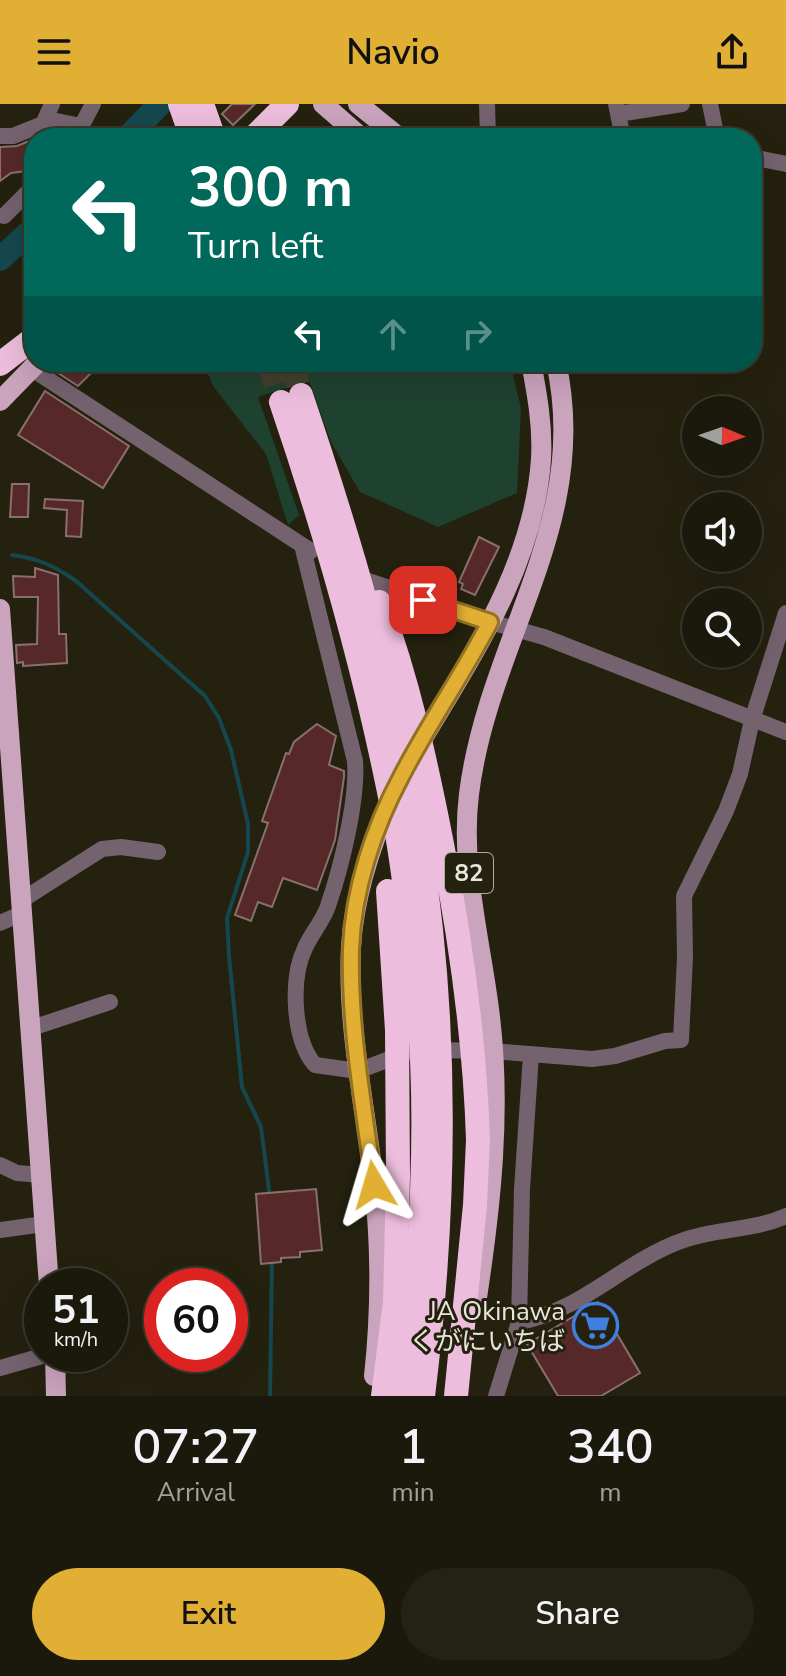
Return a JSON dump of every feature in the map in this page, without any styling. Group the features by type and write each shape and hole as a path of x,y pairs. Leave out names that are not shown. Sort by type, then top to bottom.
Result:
{"highway":[{"path":"180,104 188,128"},
{"path":"202,104 210,128"},
{"path":"263,128 287,104"},
{"path":"0,364 24,346"},
{"path":"291,398 395,718 419,840 434,962 441,1079 440,1199 433,1313 423,1396"},
{"path":"321,486 393,641 413,711 434,802 472,1033 478,1140 458,1396"},
{"path":"321,486 369,761 391,919 396,1006 398,1176 395,1302 383,1396"},
{"path":"321,486 395,821 416,981 422,1081 421,1202 415,1313 405,1396"}],"main road":[{"path":"323,104 351,128"},
{"path":"358,104 388,128"},
{"path":"0,401 29,372"},
{"path":"372,1396 377,1352 379,1250 374,1185 358,1071 351,946 365,865 401,776 490,622 519,557 536,498 541,459 540,415 533,372"},
{"name":"82","path":"458,1396 490,1206 494,1151 490,1010 474,923 468,867 468,798 474,755 485,712 547,540 561,482 564,430 558,372"},
{"path":"0,609 48,1268"},
{"path":"54,1372 56,1396"}],"street":[{"path":"80,128 93,104"},
{"path":"488,104 488,128"},
{"path":"617,109 682,104"},
{"path":"710,104 715,128"},
{"path":"34,128 43,124 49,111 72,128"},
{"path":"0,136 24,132"},
{"path":"762,159 786,164"},
{"path":"4,216 24,196"},
{"path":"44,372 346,573 544,637 786,732"},
{"path":"302,545 355,761 356,779 328,908 303,951 295,999 298,1026 307,1056 315,1065 358,1071 415,1049 592,1059 681,1040 684,896 726,811 740,774 752,720 786,613"},
{"path":"0,923 102,849 121,847 158,852"},
{"path":"32,1028 110,1002"},
{"path":"496,1396 519,1322 522,1189 531,1055"},
{"path":"0,1165 17,1173 42,1175"},
{"path":"519,1322 535,1320 564,1308 662,1249 683,1240 751,1227 786,1216"},
{"path":"0,1230 44,1224"},
{"path":"0,1368 24,1362"}],"green space":[{"path":"207,372 512,372 521,408 517,493 438,527 360,492 331,442 309,380 258,397 299,515 288,525 266,454 213,386"}],"building":[{"path":"232,104 255,104 233,125 222,114"},
{"path":"24,143 24,171 11,173 0,181 0,147"},
{"path":"57,372 92,372 78,386"},
{"path":"45,391 129,446 103,488 18,435"},
{"path":"12,484 29,484 28,517 10,517"},
{"path":"45,499 83,501 81,537 66,536 67,510 44,508"},
{"path":"479,537 499,547 475,595 461,589 463,584 459,582"},
{"path":"35,568 58,575 59,634 66,634 67,663 23,666 23,662 17,663 16,645 37,644 38,597 14,597 13,576 35,577"},
{"path":"317,724 336,736 329,765 344,771 344,777 335,840 317,890 283,878 272,907 258,902 251,921 235,915 268,823 262,821 286,753 289,754 294,742"},
{"path":"316,1189 322,1250 300,1252 300,1257 261,1264 256,1194"},
{"path":"598,1302 640,1373 601,1396 558,1396 527,1344"}],"waterway":[{"path":"137,128 160,104"},
{"path":"0,259 24,237"},
{"path":"12,555 46,564 76,581 205,696 219,718 231,750 248,824 248,852 227,918 229,956 242,1087 261,1127 270,1198"},
{"path":"270,1396 272,1259"}],"tunnel":[{"path":"271,372 281,402"},
{"path":"294,372 301,395"}],"place":[{"name":"JA Okinawa くがにいちば","path":"596,1326"}],"route":[{"path":"374,1185 358,1071 352,988 351,946 365,865 401,776 490,622 423,600"}]}
